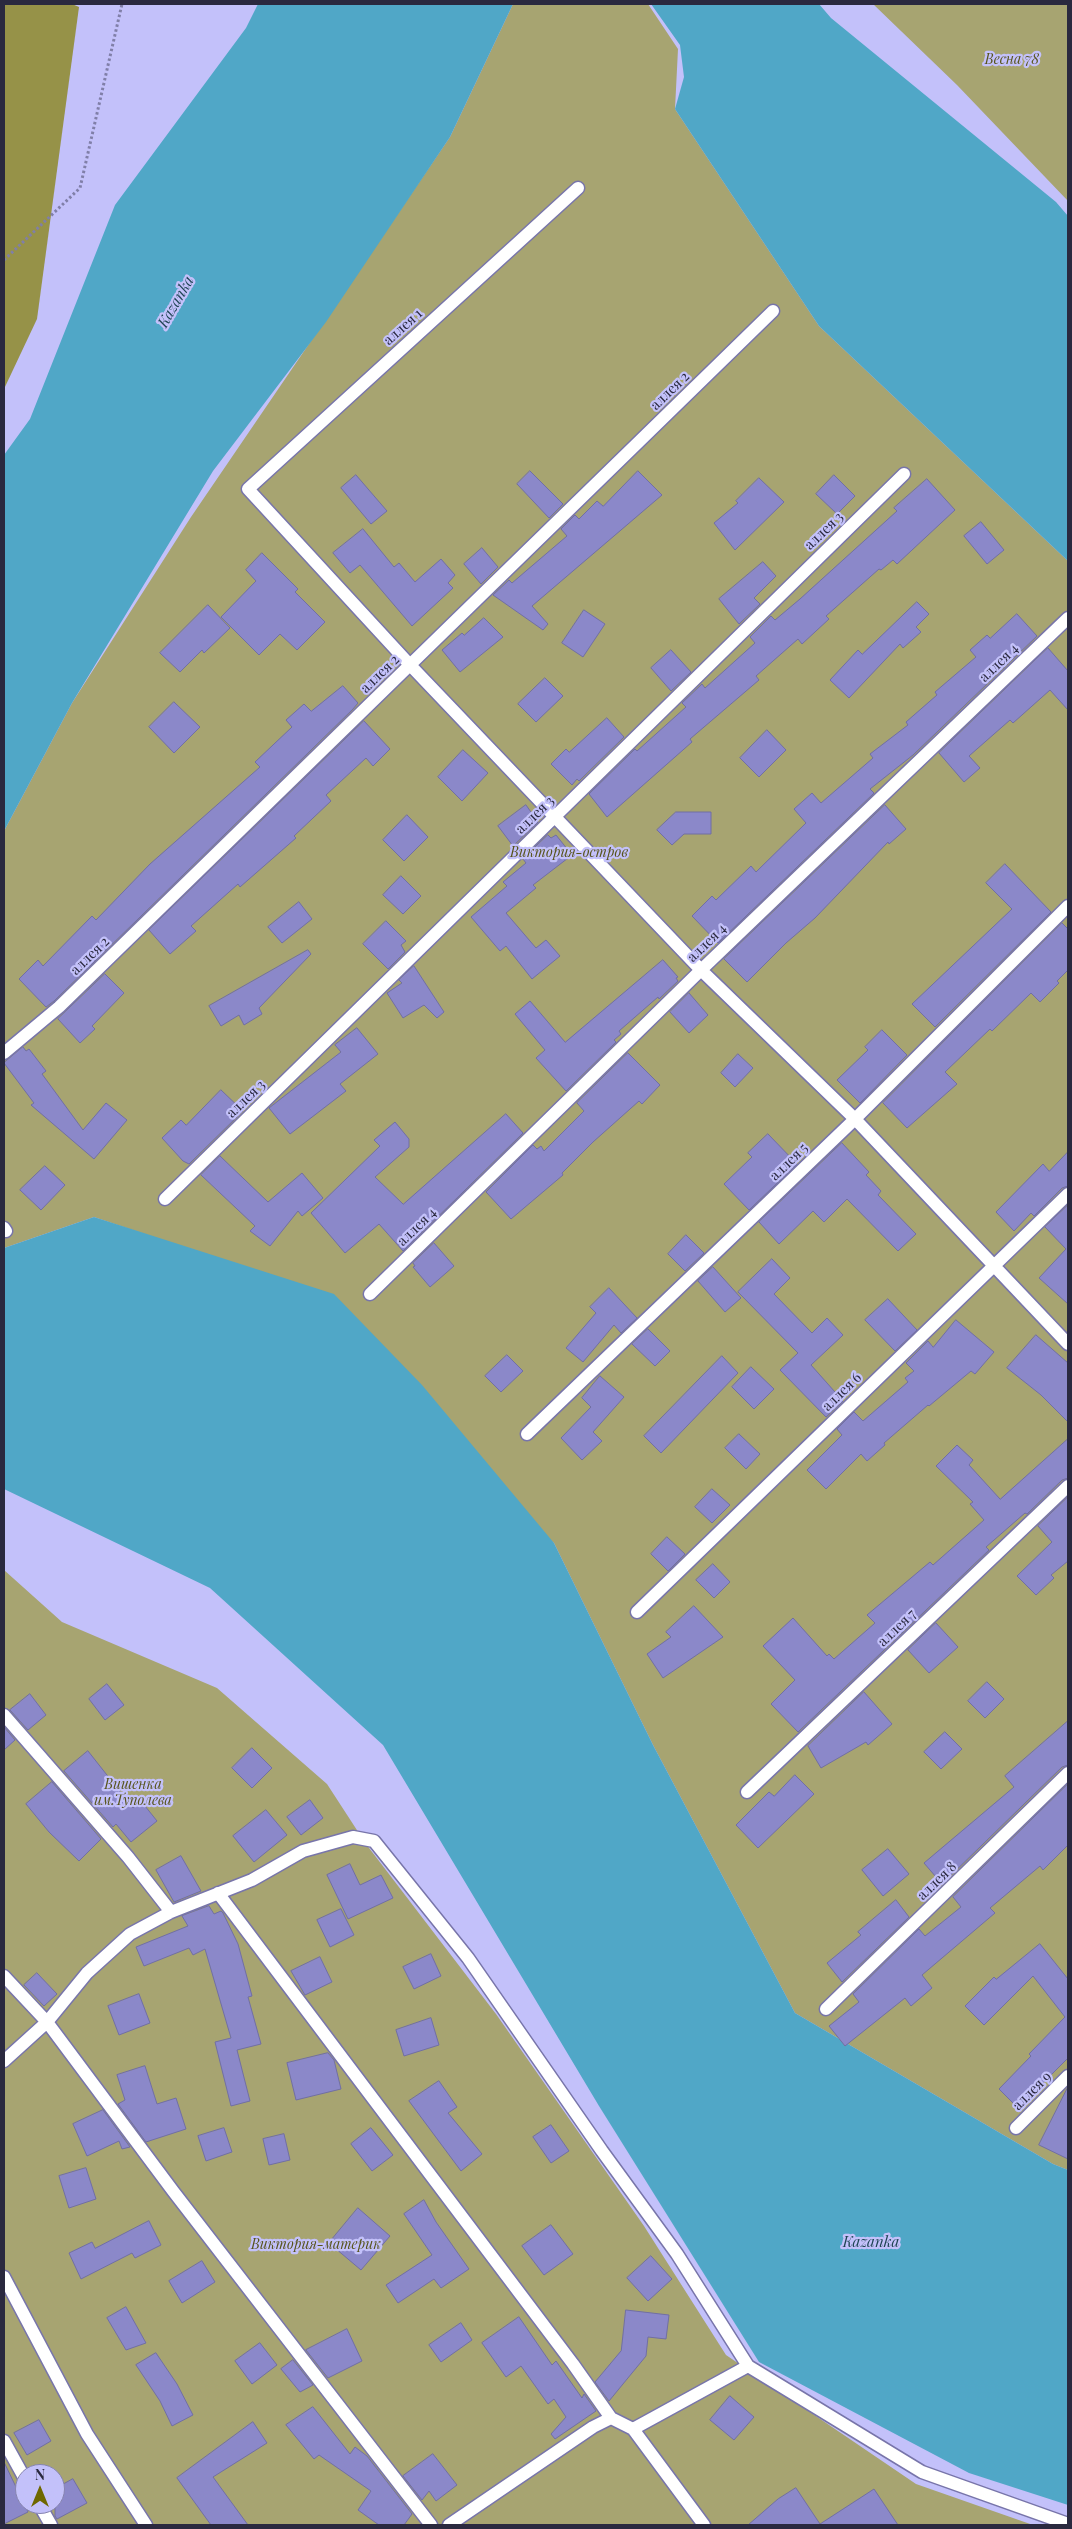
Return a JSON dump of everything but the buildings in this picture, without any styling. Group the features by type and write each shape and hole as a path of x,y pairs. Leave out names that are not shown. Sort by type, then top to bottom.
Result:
{"lane":[{"name":"аллея 1","path":"411,666 248,489 578,188"},
{"name":"аллея 2","path":"4,1053 60,1007 773,312"},
{"name":"аллея 3","path":"165,1199 904,474"},
{"name":"аллея 4","path":"370,1294 701,970 1068,618"},
{"path":"411,666 701,970 856,1119 995,1264 1068,1344"},
{"name":"аллея 5","path":"527,1434 856,1119 1068,906"},
{"name":"аллея 6","path":"637,1612 1068,1194"},
{"name":"аллея 7","path":"747,1792 1068,1486"},
{"path":"4,1715 128,1856 171,1912"},
{"name":"аллея 8","path":"826,2009 1068,1773"},
{"path":"4,2061 47,2022 87,1973 130,1934 171,1912 252,1880 303,1851 353,1837 374,1841 468,1958 602,2151 677,2254 748,2366 922,2472 1068,2524"},
{"path":"218,1893 573,2364 611,2418 633,2429 704,2525"},
{"path":"4,1976 47,2022 173,2190 431,2525"},
{"name":"аллея 9","path":"1016,2128 1068,2076"},
{"path":"4,2277 87,2434 146,2525"},
{"path":"633,2429 748,2366"},
{"path":"449,2525 593,2427 611,2418"},
{"path":"4,2440 17,2464"},
{"path":"45,2514 51,2525"}],"path":[{"path":"4,260 80,188 122,4"}],"green space":[{"name":"Виктория-остров","path":"513,4 648,4 678,49 675,109 819,326 1068,561 1068,2170 1053,2164 795,2013 653,1745 554,1543 204,1254 94,1217 4,1248 4,831 72,703 191,517 450,137"},
{"name":"Весна 78","path":"873,4 1068,4 1068,201 957,85"},
{"name":"Виктория-материк","path":"4,1570 62,1622 217,1688 327,1784 366,1844 496,2014 644,2226 726,2355 916,2484 1033,2525 4,2525"}],"shaded area":[{"path":"4,4 72,4 79,7 37,319 4,389"}],"water":[{"name":"Kazanka","path":"258,4 513,4 450,137 326,322 213,471 72,703 4,831 4,455 30,419 115,205 246,28"},
{"path":"651,4 819,4 831,18 1056,202 1068,216 1068,561 819,326 675,109 684,77 680,45"},
{"name":"Kazanka","path":"94,1217 334,1294 422,1385 554,1543 653,1745 795,2013 1053,2164 1068,2170 1068,2505 969,2473 759,2362 599,2106 383,1745 210,1588 4,1489 4,1248"}],"park label":[{"name":"Вишенка им.Туполева","path":"133,1794"}]}
